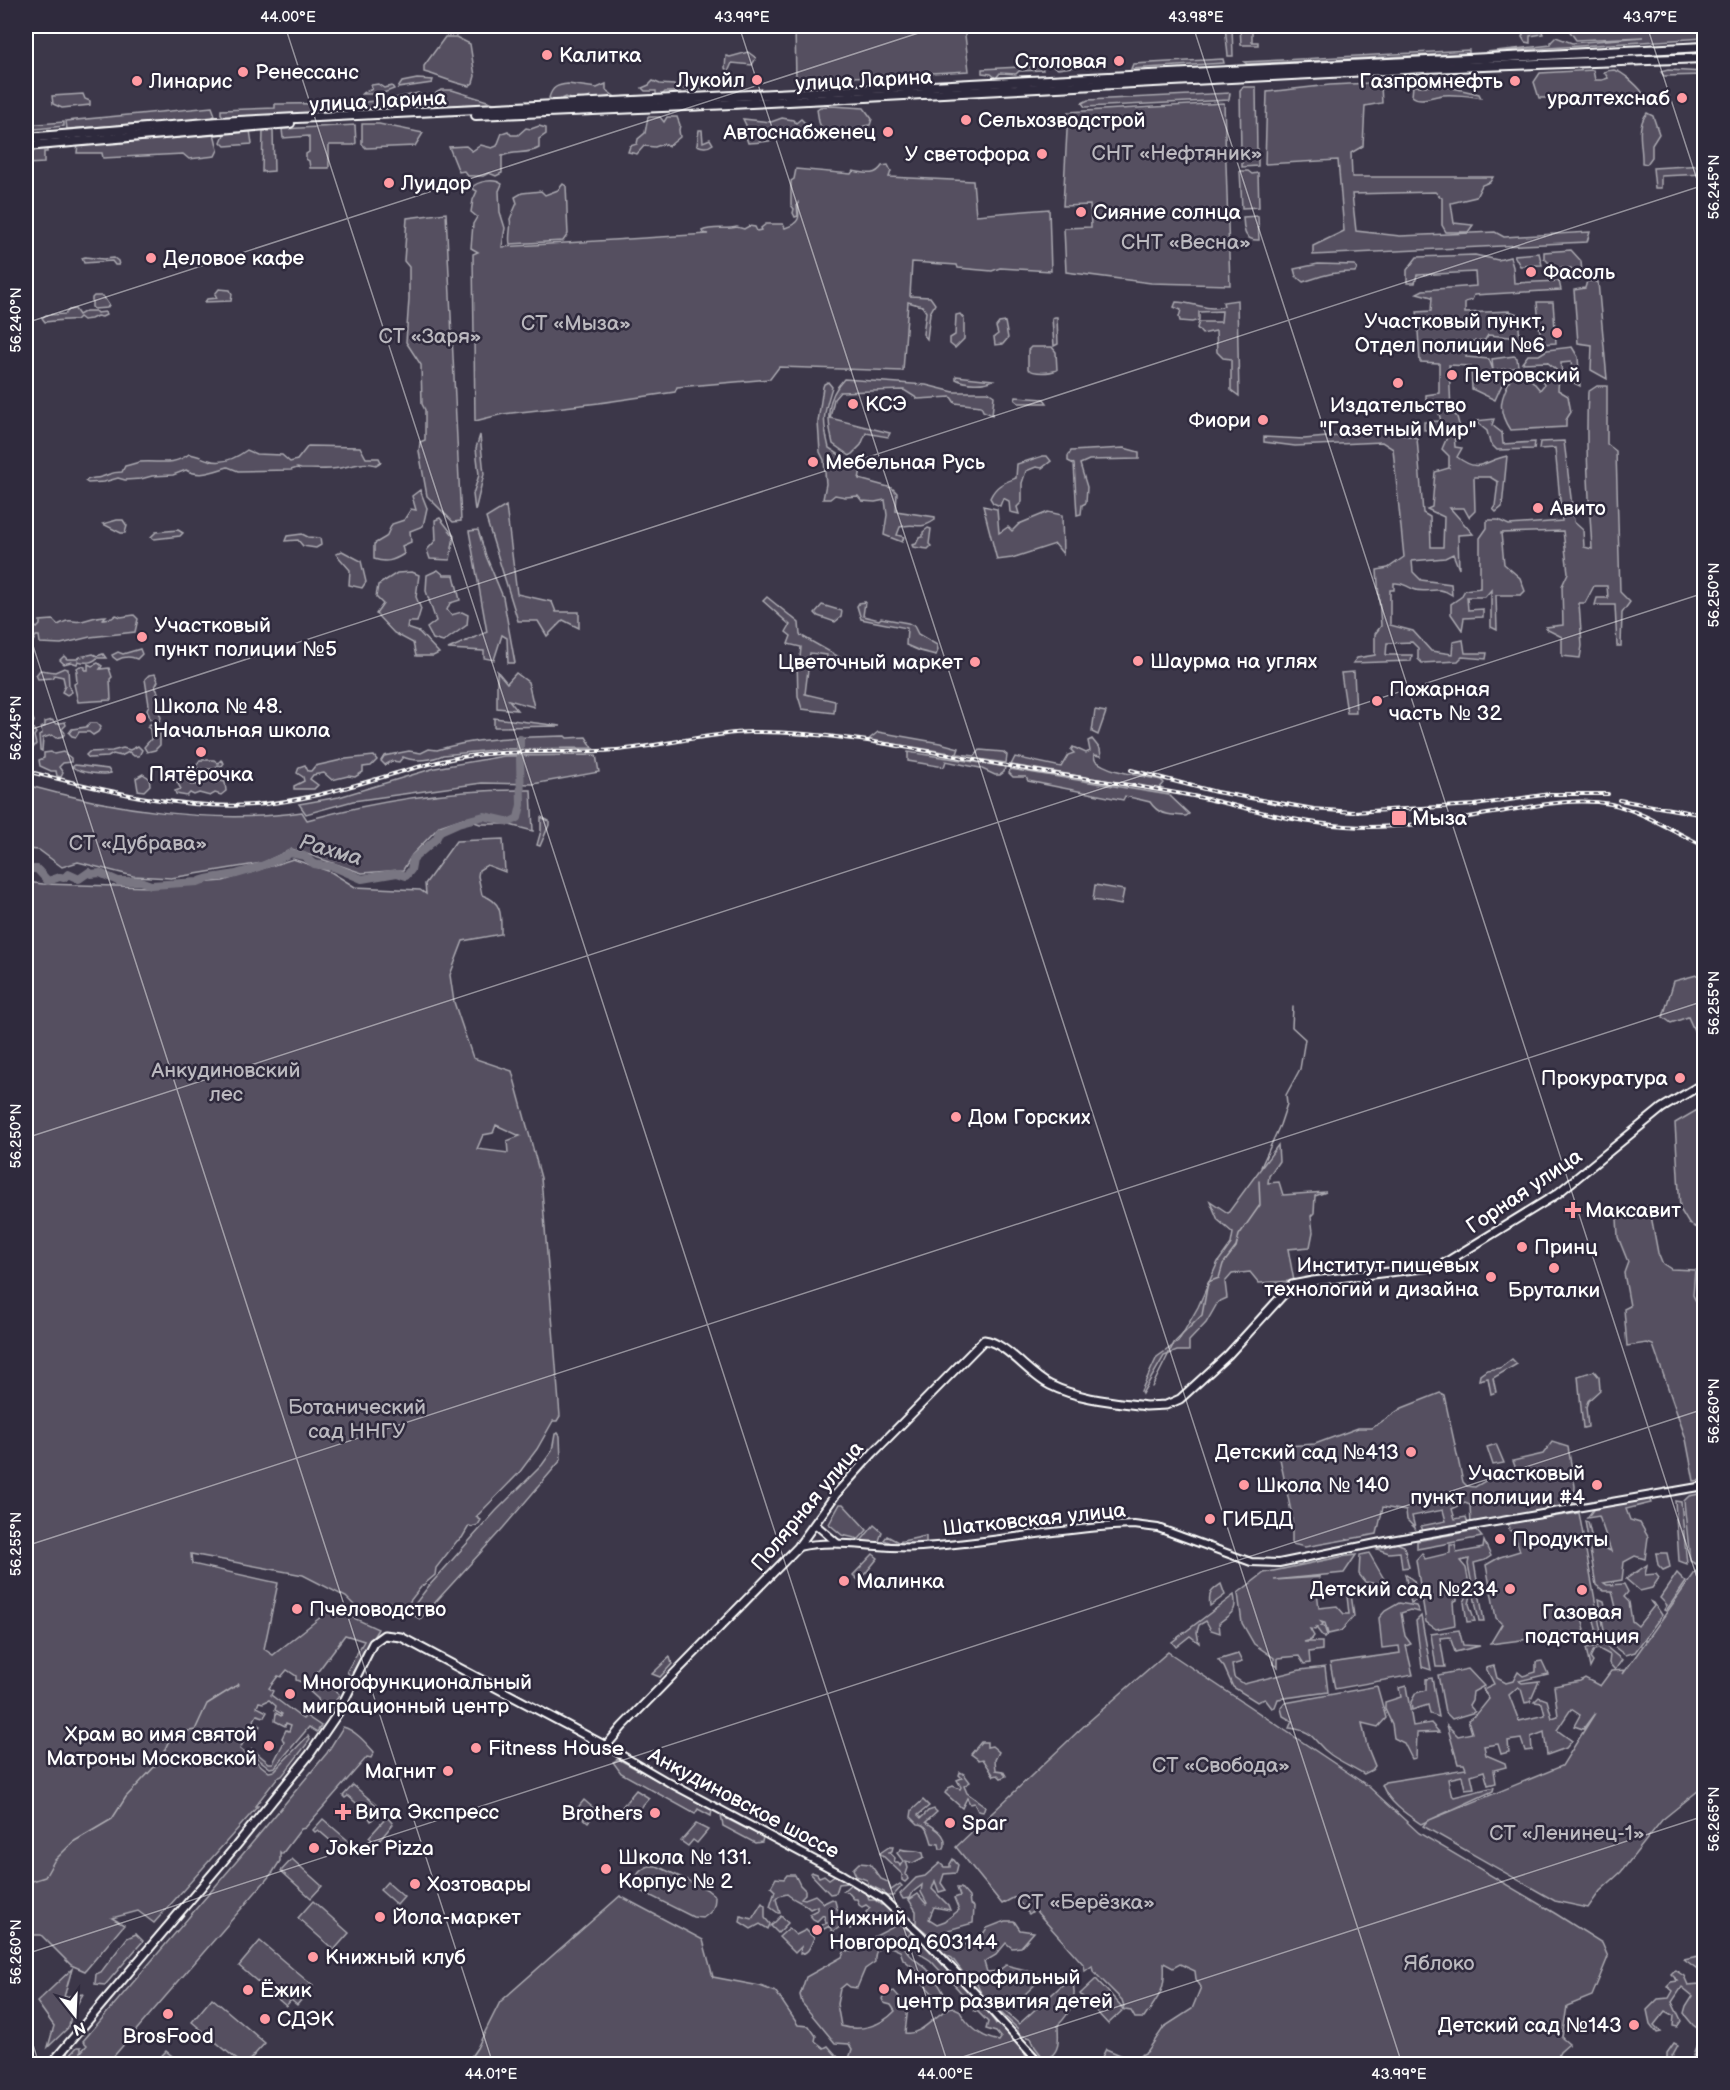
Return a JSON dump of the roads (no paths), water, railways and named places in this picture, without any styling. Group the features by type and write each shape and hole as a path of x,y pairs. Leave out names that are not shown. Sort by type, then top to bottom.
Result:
{"main road":[{"name":"улица Ларина","path":"26,138 219,122 1704,45"},
{"name":"улица Ларина","path":"26,146 322,121 738,104 1445,68 1704,59"},
{"name":"Горная улица","path":"984,1340 996,1344 1037,1377 1056,1388 1073,1394 1157,1407 1174,1402 1188,1393 1228,1355 1292,1285 1440,1266 1557,1194 1662,1108 1704,1083"},
{"name":"Полярная улица","path":"606,1746 798,1547 837,1494 873,1453 984,1340"},
{"name":"Анкудиновское шоссе","path":"51,2064 237,1846 312,1752 338,1713 373,1642 384,1635 401,1637 412,1642 501,1692 606,1746"}],"street":[{"name":"Шатковская улица","path":"798,1547 837,1544 920,1548 1134,1525 1158,1528 1228,1555 1264,1564 1279,1563 1391,1540 1704,1486"},
{"path":"814,1524 837,1544"},
{"name":"Анкудиновское шоссе","path":"606,1746 883,1899 921,1935 1041,2064"}],"waterway":[{"name":"Рахма","path":"520,739 520,748"},
{"name":"Рахма","path":"26,869 37,869 48,881 64,878 68,874 79,879 89,872 91,874 100,873 118,881 140,881 151,885 198,882 236,874 291,853 304,856 314,864 334,867 362,879 397,873 406,876 411,870 413,859 436,839 440,831 484,816 510,822 518,818 521,805 520,758"},
{"path":"1261,1167 1280,1125 1287,1104 1286,1095 1300,1069 1305,1039 1292,1027 1293,1007"},
{"path":"1152,1387 1174,1343 1202,1315 1208,1282 1219,1278 1223,1264 1236,1247 1239,1235 1260,1205 1259,1181"},
{"path":"26,1883 45,1877 54,1861 73,1842 112,1819 126,1797 159,1762 172,1734 195,1730 207,1704 239,1684"}],"railway":[{"path":"26,771 138,797 196,804 254,805 328,793 422,766 467,756 617,750 736,733 787,733 890,744 1203,798 1292,819 1346,826 1385,827 1443,821 1555,803 1597,802 1634,811 1704,846"},
{"path":"1131,770 1216,792 1314,809 1353,812 1475,805 1550,794 1608,794"},
{"path":"1619,800 1704,815"}],"place":[{"name":"Калитка","path":"547,55"},
{"name":"Столовая","path":"1119,61"},
{"name":"Ренессанс","path":"243,72"},
{"name":"Лукойл","path":"757,80"},
{"name":"Линарис","path":"137,81"},
{"name":"Газпромнефть","path":"1515,81"},
{"name":"уралтехснаб","path":"1682,98"},
{"name":"Сельхозводстрой","path":"966,120"},
{"name":"Автоснабженец","path":"888,132"},
{"name":"У светофора","path":"1042,154"},
{"name":"Луидор","path":"389,183"},
{"name":"Сияние солнца","path":"1081,212"},
{"name":"Деловое кафе","path":"151,258"},
{"name":"Фасоль","path":"1531,272"},
{"name":"Участковый пункт, Отдел полиции №6","path":"1557,333"},
{"name":"Петровский","path":"1452,375"},
{"name":"Издательство \"Газетный Мир\"","path":"1398,383"},
{"name":"КСЭ","path":"853,404"},
{"name":"Фиори","path":"1263,420"},
{"name":"Мебельная Русь","path":"813,462"},
{"name":"Авито","path":"1538,508"},
{"name":"Участковый пункт полиции №5","path":"142,637"},
{"name":"Шаурма на углях","path":"1138,661"},
{"name":"Цветочный маркет","path":"975,662"},
{"name":"Пожарная часть № 32","path":"1377,701"},
{"name":"Школа № 48. Начальная школа","path":"141,718"},
{"name":"Пятёрочка","path":"201,752"},
{"name":"Мыза","path":"1399,818"},
{"name":"Прокуратура","path":"1680,1078"},
{"name":"Дом Горских","path":"956,1117"},
{"name":"Максавит","path":"1573,1210"},
{"name":"Принц","path":"1522,1247"},
{"name":"Бруталки","path":"1554,1268"},
{"name":"Институт пищевых технологий и дизайна","path":"1491,1277"},
{"name":"Детский сад №413","path":"1411,1452"},
{"name":"Школа № 140","path":"1244,1485"},
{"name":"Участковый пункт полиции #4","path":"1597,1485"},
{"name":"ГИБДД","path":"1210,1519"},
{"name":"Продукты","path":"1500,1539"},
{"name":"Малинка","path":"844,1581"},
{"name":"Детский сад №234","path":"1510,1589"},
{"name":"Газовая подстанция","path":"1582,1590"},
{"name":"Пчеловодство","path":"297,1609"},
{"name":"Многофункциональный миграционный центр","path":"290,1694"},
{"name":"Храм во имя святой Матроны Московской","path":"269,1746"},
{"name":"Fitness House","path":"476,1748"},
{"name":"Магнит","path":"448,1771"},
{"name":"Вита Экспресс","path":"343,1812"},
{"name":"Brothers","path":"655,1813"},
{"name":"Spar","path":"950,1823"},
{"name":"Joker Pizza","path":"314,1848"},
{"name":"Школа № 131. Корпус № 2","path":"606,1869"},
{"name":"Хозтовары","path":"415,1884"},
{"name":"Йола-маркет","path":"380,1917"},
{"name":"Нижний Новгород 603144","path":"817,1930"},
{"name":"Книжный клуб","path":"313,1957"},
{"name":"Многопрофильный центр развития детей","path":"884,1989"},
{"name":"Ёжик","path":"248,1990"},
{"name":"BrosFood","path":"168,2014"},
{"name":"СДЭК","path":"265,2019"},
{"name":"Детский сад №143","path":"1634,2025"}],"park label":[{"name":"СНТ «Нефтяник»","path":"1177,153"},
{"name":"СНТ «Весна»","path":"1186,242"},
{"name":"СТ «Мыза»","path":"576,323"},
{"name":"СТ «Заря»","path":"430,336"},
{"name":"СТ «Дубрава»","path":"138,843"},
{"name":"Анкудиновский лес","path":"226,1082"},
{"name":"Ботанический сад ННГУ","path":"357,1419"},
{"name":"СТ «Свобода»","path":"1221,1765"},
{"name":"СТ «Ленинец-1»","path":"1567,1833"},
{"name":"СТ «Берёзка»","path":"1086,1902"},
{"name":"Яблоко","path":"1439,1963"}]}
